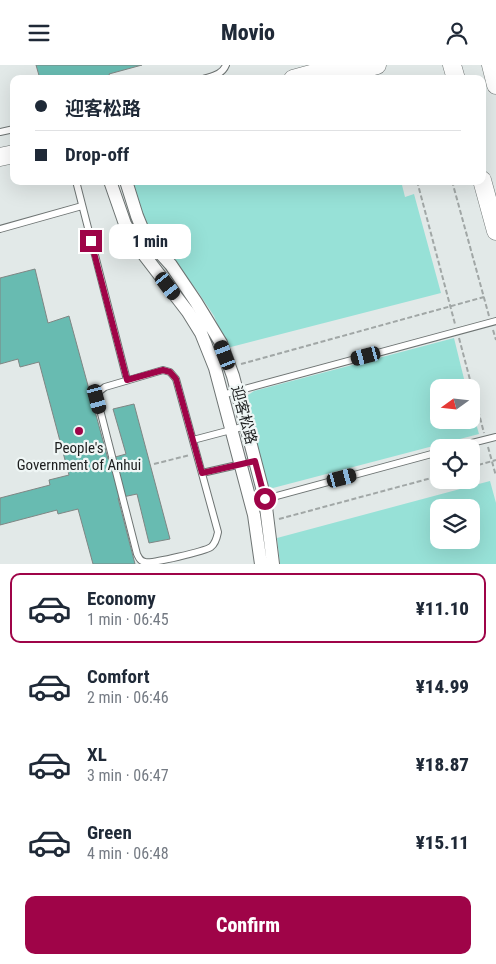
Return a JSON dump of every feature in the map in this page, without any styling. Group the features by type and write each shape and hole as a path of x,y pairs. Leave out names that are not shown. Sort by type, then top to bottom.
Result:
{"street":[{"path":"324,73 344,65"},
{"path":"324,73 377,65"},
{"path":"491,65 496,85"},
{"name":"迎客松路","path":"111,185 125,224 138,247 188,312 201,333 215,368 254,515 261,564"},
{"name":"迎客松路","path":"127,185 136,217 144,233 171,265 220,343 237,391 265,499 273,564"},
{"path":"483,185 496,231"}],"lane":[{"path":"216,75 226,65"},
{"path":"77,185 127,380"},
{"path":"0,229 82,206"},
{"path":"222,395 494,321"},
{"path":"163,370 172,374 176,379 193,440 217,528 217,538 210,547 174,561 144,562 140,559 96,395 100,390 163,370"},
{"path":"193,440 246,426"},
{"path":"480,441 496,437"},
{"path":"251,503 430,454"},
{"path":"202,473 255,461"}],"path":[{"path":"453,185 484,297 494,321 496,339"},
{"path":"229,367 484,297"},
{"path":"154,465 197,453"},
{"path":"480,464 496,460"},
{"path":"269,522 430,478"}],"shaded area":[{"path":"133,185 402,185 405,197 414,194 441,293 227,348 214,316 198,292 155,238 146,223"},
{"path":"454,338 464,379 430,379 430,429 478,429 479,434 460,439 430,439 430,447 273,488 268,486 245,401 248,395 254,391"},
{"path":"490,481 496,503 496,564 280,564 277,538 460,489 480,489 480,484"}],"building":[{"path":"36,65 142,65 109,75 39,75"},
{"name":"People's Government of Anhui","path":"35,269 48,323 69,316 108,459 126,454 113,409 134,404 170,539 149,543 137,494 118,498 135,564 93,564 78,509 58,514 57,510 0,525 0,498 50,485 49,480 69,475 39,362 20,367 18,359 0,364 0,278"}],"place":[{"name":"People's Government of Anhui","path":"79,431"}],"route":[{"path":"91,241 127,380 161,370 170,372 176,379 202,473 255,461 265,499"}]}
